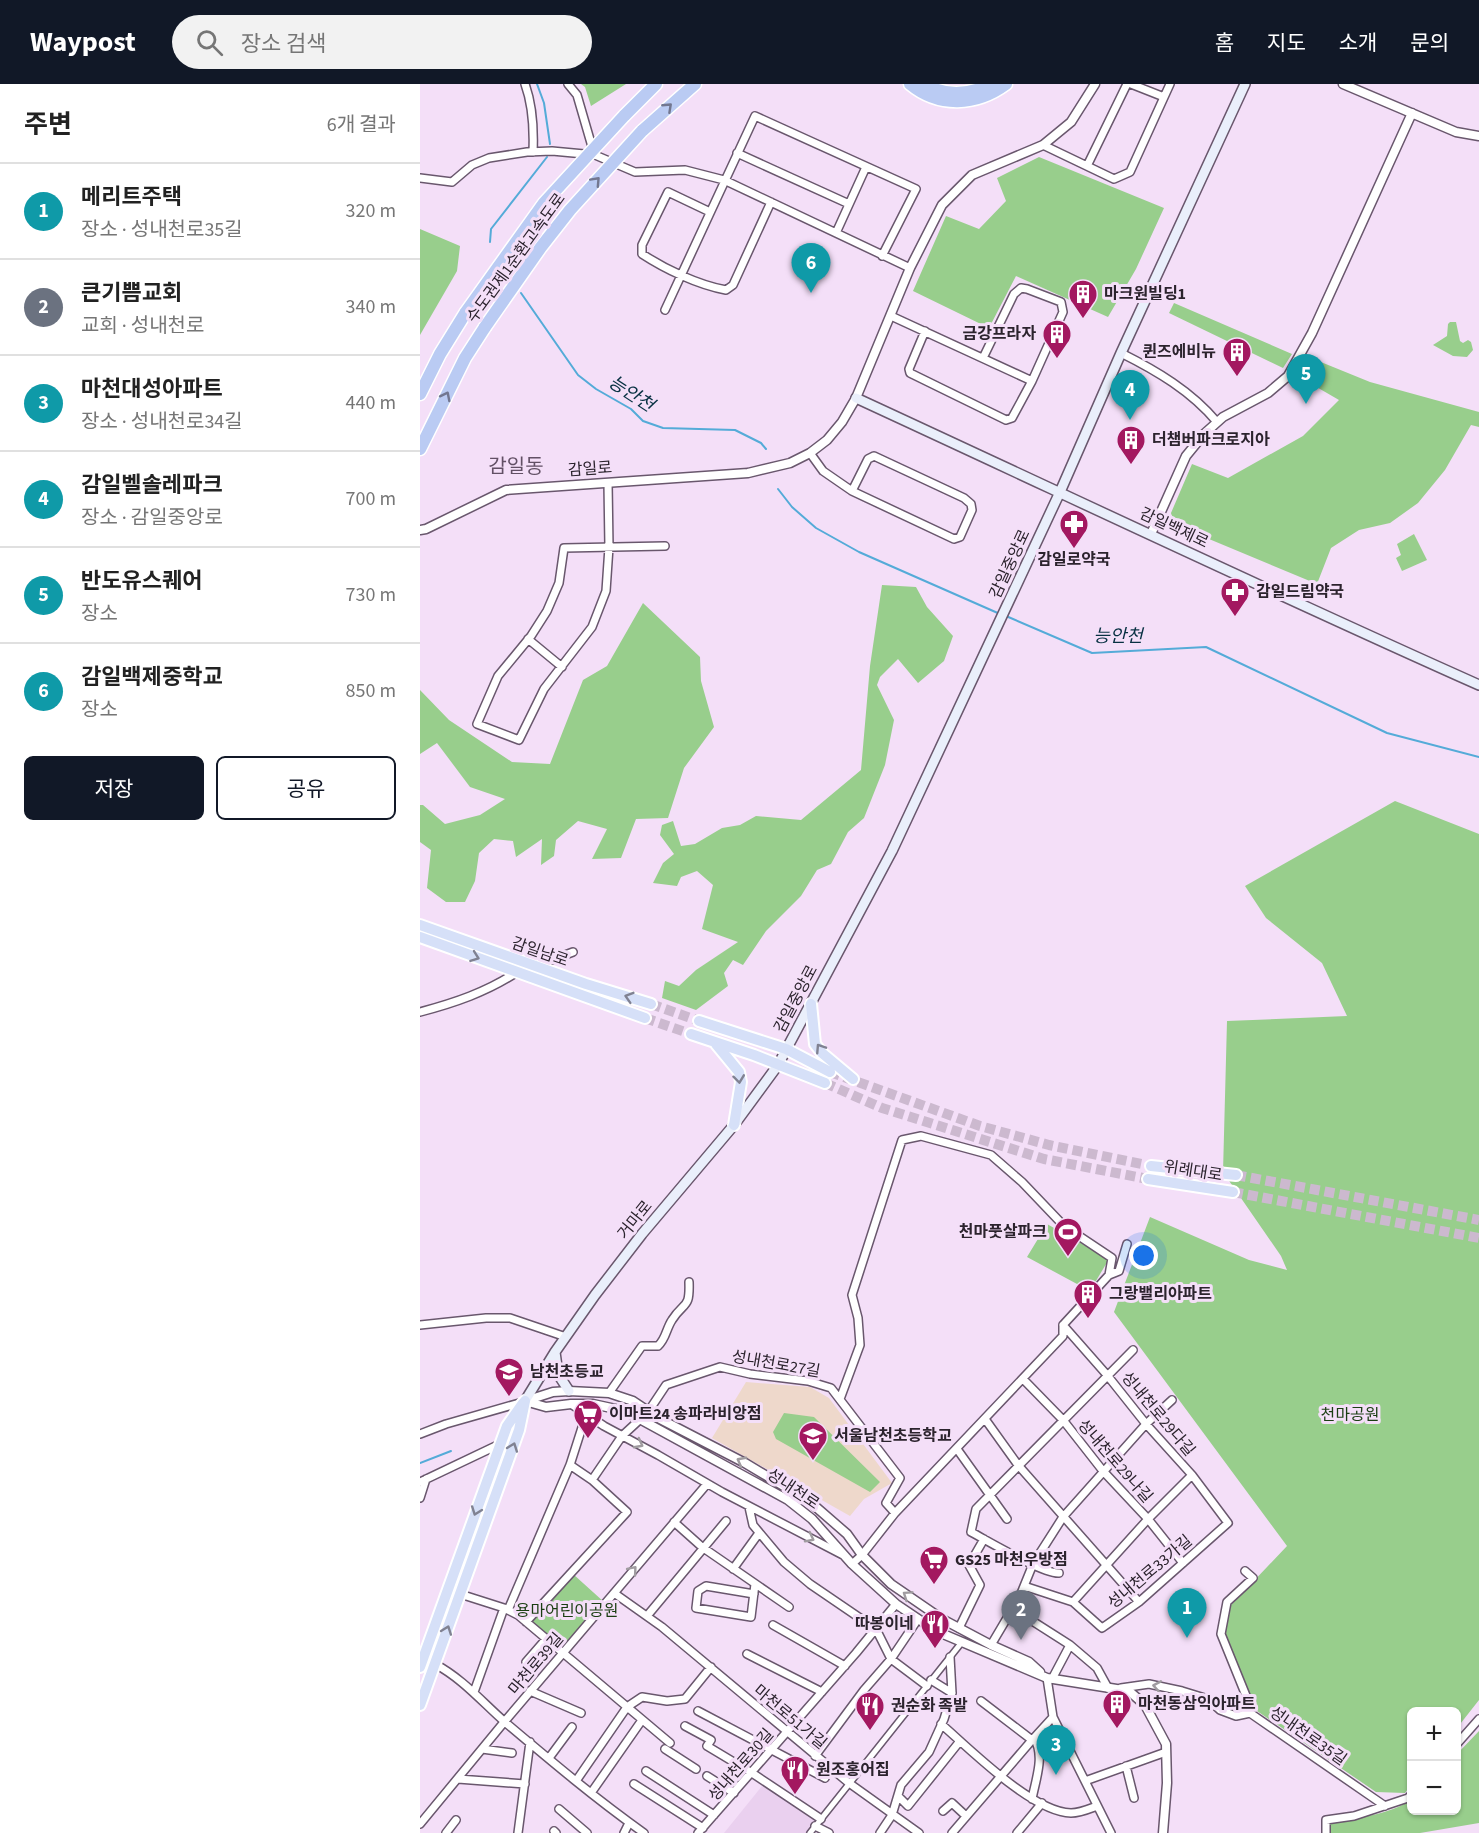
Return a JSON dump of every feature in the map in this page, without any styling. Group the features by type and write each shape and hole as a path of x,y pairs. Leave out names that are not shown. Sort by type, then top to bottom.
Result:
{"highway":[{"name":"수도권제1순환고속도로","path":"420,449 465,358 541,248 570,210 642,131 694,84"},
{"path":"910,84 934,98 955,102 984,96 1006,84"},
{"path":"925,84 949,93 972,91 990,84"},
{"name":"수도권제1순환고속도로","path":"420,394 440,354 466,312 544,203 653,85"}],"main road":[{"name":"감일중앙로","path":"778,1065 892,851 1060,492 1120,353 1245,84"},
{"name":"감일백제로","path":"856,398 1479,686"},
{"name":"감일남로","path":"420,925 651,1004"},
{"name":"감일남로","path":"420,937 645,1018"},
{"path":"810,1004 815,1044 852,1079"},
{"path":"699,1021 786,1049 830,1071"},
{"path":"691,1034 825,1083"},
{"path":"714,1042 739,1071 741,1082 734,1125"},
{"name":"거마로","path":"420,1667 507,1426 555,1352 642,1234 734,1125 778,1065"},
{"name":"위례대로","path":"1151,1167 1236,1175"},
{"name":"위례대로","path":"1148,1179 1233,1192"},
{"path":"555,1352 558,1374 569,1391"},
{"name":"거마로","path":"420,1705 519,1430 525,1401"}],"street":[{"path":"525,84 530,99 534,130 532,152"},
{"path":"568,84 578,95 595,155"},
{"name":"감일로","path":"420,530 426,530 506,490 764,470 790,463 810,453 842,422 856,398 910,268 942,205 972,175 1043,145 1071,122 1095,84"},
{"path":"1087,166 1129,84 1164,97"},
{"path":"1043,145 1114,178 1130,172 1170,84"},
{"path":"1343,84 1456,132 1479,136"},
{"path":"1151,534 1186,456 1204,434 1223,417 1268,393 1287,376 1312,333 1412,113"},
{"path":"665,310 755,116 916,189 882,256"},
{"path":"420,178 452,182 472,165 489,158 552,151 595,155 635,172 685,170 724,180 910,268"},
{"path":"737,153 849,204"},
{"path":"836,233 866,167"},
{"path":"710,212 668,192 642,244 642,254 681,274 714,288 726,290 733,285 771,202"},
{"path":"925,331 909,369 910,373 1006,420 1015,415 1032,381 1064,312 1061,302 1021,288 1014,294 983,358"},
{"path":"891,316 1032,381"},
{"path":"1120,353 1188,393 1205,407 1217,422"},
{"path":"810,453 823,471 852,491 954,539 960,537 972,510 971,504 964,498 873,456 868,459 852,491"},
{"path":"608,483 609,547 606,591 592,627 544,689 519,740 477,724 498,676 547,611 559,583 564,548 609,547 665,546"},
{"path":"528,639 562,667"},
{"path":"536,966 573,952"},
{"path":"420,1012 454,1003 500,983 517,972"},
{"path":"840,1399 860,1345 858,1318 852,1295 902,1140 921,1136 991,1155 1022,1182 1064,1226 1112,1258 1109,1275"},
{"path":"852,1564 896,1513 1063,1336 1063,1325 1109,1275 1119,1271 1127,1244"},
{"path":"609,1393 642,1346 658,1346 663,1341 672,1320 684,1308 689,1298 689,1282"},
{"path":"420,1325 486,1318 510,1318 566,1337"},
{"name":"성내천로29다길","path":"1063,1325 1192,1475 1228,1523"},
{"path":"1059,1572 1055,1573 1033,1564 971,1532 976,1509 1133,1350"},
{"name":"성내천로27길","path":"622,1436 648,1412 666,1385 720,1367 750,1374 808,1381 831,1388 900,1478 886,1503 896,1513"},
{"name":"성내천로29나길","path":"1023,1379 1063,1420 1103,1471 1148,1519 1183,1563"},
{"name":"성내천로","path":"420,1434 553,1392 609,1393 633,1401 648,1412 745,1462 809,1501 847,1534 862,1555 891,1584 942,1619 1029,1662 1050,1679"},
{"path":"991,1645 1024,1586 1033,1564 1062,1517 1146,1424 1172,1400"},
{"name":"성내천로","path":"525,1401 546,1407 593,1404 625,1411 788,1500 812,1519 842,1554 896,1604 936,1631 1050,1679 1129,1691 1145,1705 1166,1744 1167,1783 1163,1833"},
{"path":"571,1404 586,1415 707,1484 842,1554"},
{"path":"474,1692 506,1609 570,1465 586,1415"},
{"path":"985,1419 1018,1466 1139,1602"},
{"path":"592,1480 622,1436"},
{"path":"420,1498 423,1480 500,1444"},
{"path":"957,1449 1007,1519"},
{"path":"526,1622 627,1512 592,1480 570,1465"},
{"path":"1074,1602 1148,1519 1192,1475"},
{"name":"마천로39길","path":"420,1824 707,1484"},
{"path":"749,1507 753,1526 784,1562 810,1584 876,1629 891,1659 929,1683 952,1693"},
{"path":"647,1616 702,1547 726,1521"},
{"path":"674,1522 702,1547 789,1607"},
{"name":"성내천로33가길","path":"1024,1586 1074,1602 1102,1628 1139,1602 1228,1523"},
{"path":"733,1569 759,1533"},
{"path":"959,1628 980,1585 969,1565 984,1539"},
{"path":"1245,1571 1253,1578 1227,1602 1221,1634 1249,1703 1250,1713"},
{"path":"754,1594 706,1586 698,1591 696,1608 751,1617 754,1594 755,1584"},
{"name":"마천로51가길","path":"614,1593 711,1667 849,1783 920,1833"},
{"path":"460,1594 506,1609 526,1622 642,1720 667,1746 696,1768"},
{"name":"성내천로30길","path":"700,1831 845,1666 896,1604"},
{"path":"1012,1608 1070,1645 1097,1668 1111,1688"},
{"path":"815,1756 864,1690 891,1659 918,1619"},
{"path":"773,1625 845,1666"},
{"path":"526,1662 546,1639"},
{"path":"810,1833 962,1642"},
{"path":"1070,1645 1050,1679 1053,1717 1111,1833"},
{"path":"747,1654 822,1692"},
{"path":"880,1833 892,1815 901,1785 929,1752 941,1724 952,1693 950,1657"},
{"path":"435,1664 453,1673 576,1781 644,1833"},
{"path":"576,1781 627,1707 642,1697 667,1701 686,1699 711,1667"},
{"name":"성내천로35길","path":"1111,1688 1149,1683 1208,1699 1220,1710 1236,1716 1250,1713 1385,1806"},
{"path":"530,1691 581,1713"},
{"path":"981,1701 1033,1739 1039,1746 1040,1758 1032,1799"},
{"path":"698,1711 825,1778"},
{"path":"952,1833 1053,1717"},
{"path":"1461,1739 1479,1719"},
{"path":"591,1793 642,1720"},
{"path":"941,1724 1000,1776 1032,1799 1070,1813 1097,1806"},
{"path":"685,1726 711,1740 707,1746 821,1819"},
{"path":"549,1758 572,1727"},
{"path":"898,1796 908,1806 960,1741"},
{"path":"518,1833 530,1742"},
{"path":"482,1749 513,1752"},
{"path":"1085,1781 1166,1752"},
{"path":"1125,1766 1134,1798"},
{"path":"646,1771 714,1815"},
{"path":"707,1776 734,1793"},
{"path":"458,1779 525,1784"},
{"path":"634,1784 700,1831"},
{"path":"1326,1833 1326,1820 1354,1816 1407,1798"},
{"path":"943,1811 952,1803 966,1816"},
{"path":"1017,1833 1041,1803"},
{"path":"559,1809 587,1833"},
{"path":"446,1833 456,1820"},
{"path":"624,1833 629,1823"},
{"path":"815,1826 829,1833"}],"shaded area":[{"name":"서울남천초등학교","path":"746,1382 810,1387 829,1398 892,1483 864,1499 850,1516 712,1438"},
{"path":"762,1786 821,1819 810,1833 724,1833"}],"green space":[{"path":"581,84 626,84 591,106 585,87"},
{"path":"1039,157 1164,208 1136,269 1108,317 1016,276 989,328 913,291 946,216 979,229 1006,201 997,178"},
{"path":"420,229 460,246 457,271 420,335"},
{"path":"1174,303 1292,354 1283,368 1169,313"},
{"path":"1450,322 1456,322 1460,341 1471,342 1473,350 1467,357 1453,356 1433,345 1447,336"},
{"path":"1311,358 1370,382 1479,412 1479,427 1471,425 1445,470 1418,503 1390,523 1359,530 1331,548 1317,584 1173,524 1171,513 1192,464 1228,478 1303,436 1339,400 1301,378"},
{"path":"1414,534 1427,560 1402,571 1396,558 1401,555 1397,544"},
{"path":"882,585 916,587 927,607 953,636 944,661 918,683 898,659 880,677 877,685 894,720 885,765 864,818 848,832 831,864 817,870 801,896 766,931 743,965 733,960 724,973 728,986 696,1010 662,998 665,981 679,986 696,970 738,942 702,929 713,885 697,871 681,877 677,886 653,883 663,863 674,854 660,835 662,825 673,821 681,846 695,844 722,828 740,825 756,816 801,820 861,770 870,666"},
{"path":"643,603 700,657 701,681 714,727 684,768 668,818 636,819 621,858 592,859 607,829 578,821 556,840 554,856 541,865 542,839 516,857 513,841 494,839 479,853 475,881 465,902 446,902 427,888 431,850 420,842 420,805 423,805 445,824 480,815 505,799 470,787 437,743 420,754 420,690 449,720 512,762 550,764 583,680 607,666"},
{"name":"천마공원","path":"1395,801 1479,834 1479,1700 1461,1723 1461,1707 1407,1707 1407,1790 1405,1793 1376,1792 1257,1711 1247,1697 1225,1635 1231,1605 1287,1546 1114,1312 1150,1217 1249,1260 1287,1270 1281,1256 1223,1172 1227,1021 1347,1016 1322,963 1266,918 1245,886"},
{"name":"천마풋살파크","path":"1047,1224 1109,1259 1090,1291 1027,1257"},
{"path":"784,1413 814,1417 880,1482 870,1492 776,1439 773,1432"},
{"name":"용마어린이공원","path":"573,1574 604,1602 562,1649 530,1621"},
{"path":"1479,1731 1479,1823 1420,1833 1330,1833 1329,1823 1383,1812 1407,1802 1407,1815 1461,1815 1461,1750"}],"waterway":[{"name":"능안천","path":"537,84 544,103 550,144"},
{"name":"능안천","path":"490,242 491,229 547,157"},
{"name":"능안천","path":"521,293 578,375 596,389 631,409 643,421 663,428 735,430 761,443 766,449"},
{"name":"능안천","path":"778,489 792,507 816,528 859,552 1000,614"},
{"name":"능안천","path":"1006,616 1092,653 1206,647 1387,733 1479,757"},
{"path":"420,1463 451,1451"}],"tunnel":[{"path":"651,1004 699,1021"},
{"path":"645,1018 691,1034"},
{"path":"830,1072 980,1126 1049,1145 1151,1166"},
{"path":"825,1083 882,1108 1044,1159 1148,1179"},
{"path":"1236,1175 1479,1220"},
{"path":"1233,1192 1479,1238"}],"place":[{"name":"감일백제중학교","path":"811,293"},
{"name":"마크원빌딩1","path":"1083,320"},
{"name":"금강프라자","path":"1057,360"},
{"name":"퀸즈에비뉴","path":"1237,378"},
{"name":"반도유스퀘어","path":"1306,404"},
{"name":"감일벨솔레파크","path":"1130,420"},
{"name":"더챔버파크로지아","path":"1131,466"},
{"name":"감일로약국","path":"1074,550"},
{"name":"감일드림약국","path":"1235,618"},
{"name":"천마풋살파크","path":"1068,1258"},
{"name":"그랑밸리아파트","path":"1088,1320"},
{"name":"남천초등교","path":"509,1398"},
{"name":"이마트24 송파라비앙점","path":"588,1440"},
{"name":"서울남천초등학교","path":"813,1462"},
{"name":"GS25 마천우방점","path":"934,1586"},
{"name":"메리트주택","path":"1187,1638"},
{"name":"큰기쁨교회","path":"1021,1640"},
{"name":"따봉이네","path":"935,1650"},
{"name":"마천동삼익아파트","path":"1117,1730"},
{"name":"권순화 족발","path":"870,1732"},
{"name":"마천대성아파트","path":"1056,1775"},
{"name":"원조홍어집","path":"795,1796"}],"district":[{"name":"감일동","path":"516,467"}]}
